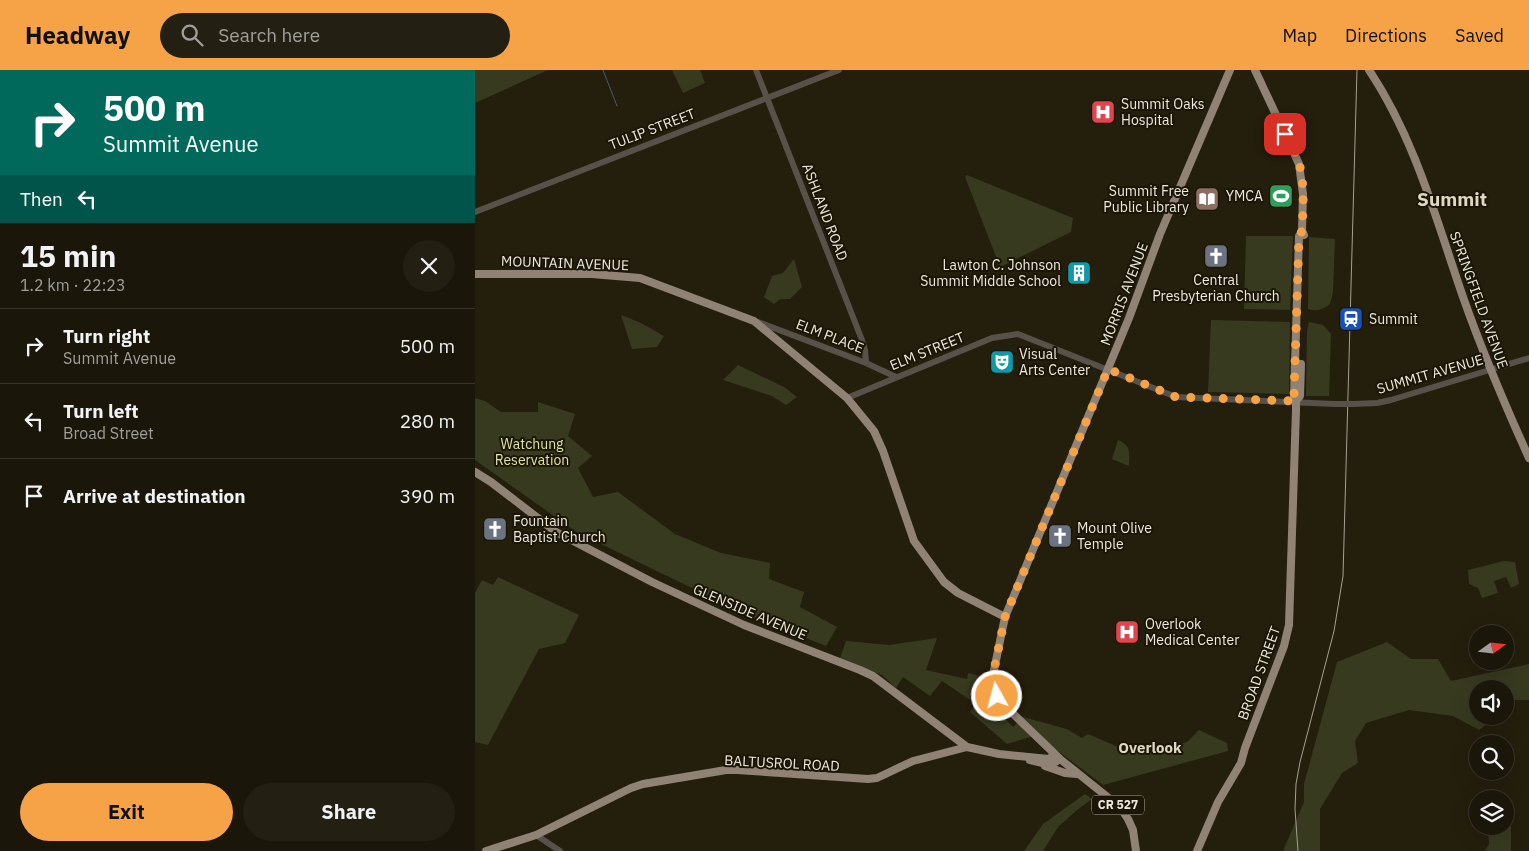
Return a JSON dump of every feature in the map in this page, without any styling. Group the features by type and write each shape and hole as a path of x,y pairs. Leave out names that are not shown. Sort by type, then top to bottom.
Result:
{"main road":[{"name":"MORRIS AVENUE","path":"1135,851 1133,830 1120,806 1057,757 1006,707 997,696 995,690 994,670 1005,617 1108,369 1160,234 1230,70"},
{"name":"BROAD STREET","path":"1197,851 1218,802 1241,763 1284,646 1289,627 1296,401 1294,396 1299,236 1302,231 1302,182 1298,160 1255,70"},
{"name":"SPRINGFIELD AVENUE","path":"1369,70 1383,90 1410,146 1429,194 1463,298 1491,370 1529,458"},
{"name":"MOUNTAIN AVENUE","path":"475,274 592,274 640,278 754,321 847,398 874,431 909,529 919,548 952,590 1005,617"},
{"name":"GLENSIDE AVENUE","path":"475,472 561,535 652,582 744,625 873,676 967,748 1039,761 1057,757"},
{"path":"1034,736 1039,750 1039,761 1065,773 1077,774"},
{"name":"BALTUSROL ROAD","path":"486,851 535,835 631,788 643,784 726,770 877,778 913,761 967,748"}],"street":[{"name":"ASHLAND ROAD","path":"756,70 862,342 867,363"},
{"name":"TULIP STREET","path":"475,212 839,70"},
{"name":"ELM PLACE","path":"754,321 867,363 896,377"},
{"name":"SUMMIT AVENUE","path":"1018,334 1176,397 1335,404 1377,403 1529,358"},
{"name":"ELM STREET","path":"847,398 992,338 1018,334"},
{"path":"535,835 560,851"}],"green space":[{"path":"475,70 548,70 475,103"},
{"path":"672,70 700,70 705,83 683,93"},
{"path":"967,175 1073,218 1071,232 1000,267 965,177"},
{"path":"1246,236 1293,236 1290,310 1244,309"},
{"path":"1309,237 1335,239 1333,292 1330,304 1323,309 1317,310 1308,309"},
{"path":"794,259 802,287 790,299 780,299 774,304 764,297 772,276 783,273"},
{"path":"621,315 641,323 664,336 657,347 632,349"},
{"path":"1211,320 1290,322 1289,394 1208,392"},
{"path":"1309,322 1323,325 1331,334 1329,396 1306,396 1307,331"},
{"path":"738,365 784,387 797,397 786,405 772,396 723,380"},
{"name":"Watchung Reservation","path":"475,398 485,401 501,412 538,412 538,402 575,414 568,436 592,456 578,468 593,497 618,492 675,534 721,553 770,563 769,579 804,592 800,607 837,627 826,646 750,616 578,533 475,460"},
{"path":"1118,440 1128,447 1129,466 1112,459"},
{"path":"1504,561 1515,562 1519,584 1511,588 1506,577 1494,581 1498,593 1482,598 1478,588 1469,584 1468,570"},
{"path":"498,577 579,615 565,643 539,649 488,745 475,742 475,593 482,580 493,585"},
{"path":"937,638 926,670 967,679 968,673 988,678 992,700 1013,727 1023,717 1067,729 1082,738 1088,734 1118,747 1149,751 1187,742 1199,730 1227,743 1228,751 1103,785 1037,735 1007,744 970,712 976,704 942,681 930,696 903,677 896,688 882,675 840,658 846,641 889,645"},
{"path":"1387,642 1411,659 1438,659 1451,681 1501,670 1514,670 1514,667 1529,664 1529,700 1514,700 1514,680 1469,680 1469,725 1453,716 1409,710 1366,723 1355,741 1358,763 1342,773 1320,809 1320,851 1283,851 1304,802 1304,784 1337,662"},
{"path":"1470,725 1486,725 1479,730"},
{"path":"1085,794 1092,799 1058,827 1043,851 1024,851 1043,824"},
{"path":"1488,835 1511,835 1511,851 1485,851 1489,844"}],"waterway":[{"path":"603,70 617,106"}],"railway":[{"path":"1298,851 1295,809 1296,784 1334,631 1343,576 1357,70"}],"place":[{"name":"Summit Oaks Hospital","path":"1103,112"},
{"name":"YMCA","path":"1281,196"},
{"name":"Summit Free Public Library","path":"1207,199"},
{"name":"Central Presbyterian Church","path":"1216,256"},
{"name":"Lawton C. Johnson Summit Middle School","path":"1079,273"},
{"name":"Summit","path":"1351,319"},
{"name":"Visual Arts Center","path":"1002,362"},
{"name":"Fountain Baptist Church","path":"495,529"},
{"name":"Mount Olive Temple","path":"1060,536"},
{"name":"Overlook Medical Center","path":"1127,632"}],"district":[{"name":"Summit","path":"1452,199"},
{"name":"Overlook","path":"1150,748"}],"route":[{"path":"997,696 994,670 1005,617 1108,369 1176,397 1296,401 1294,396 1299,236 1302,231 1303,194 1298,160 1285,134"}]}
